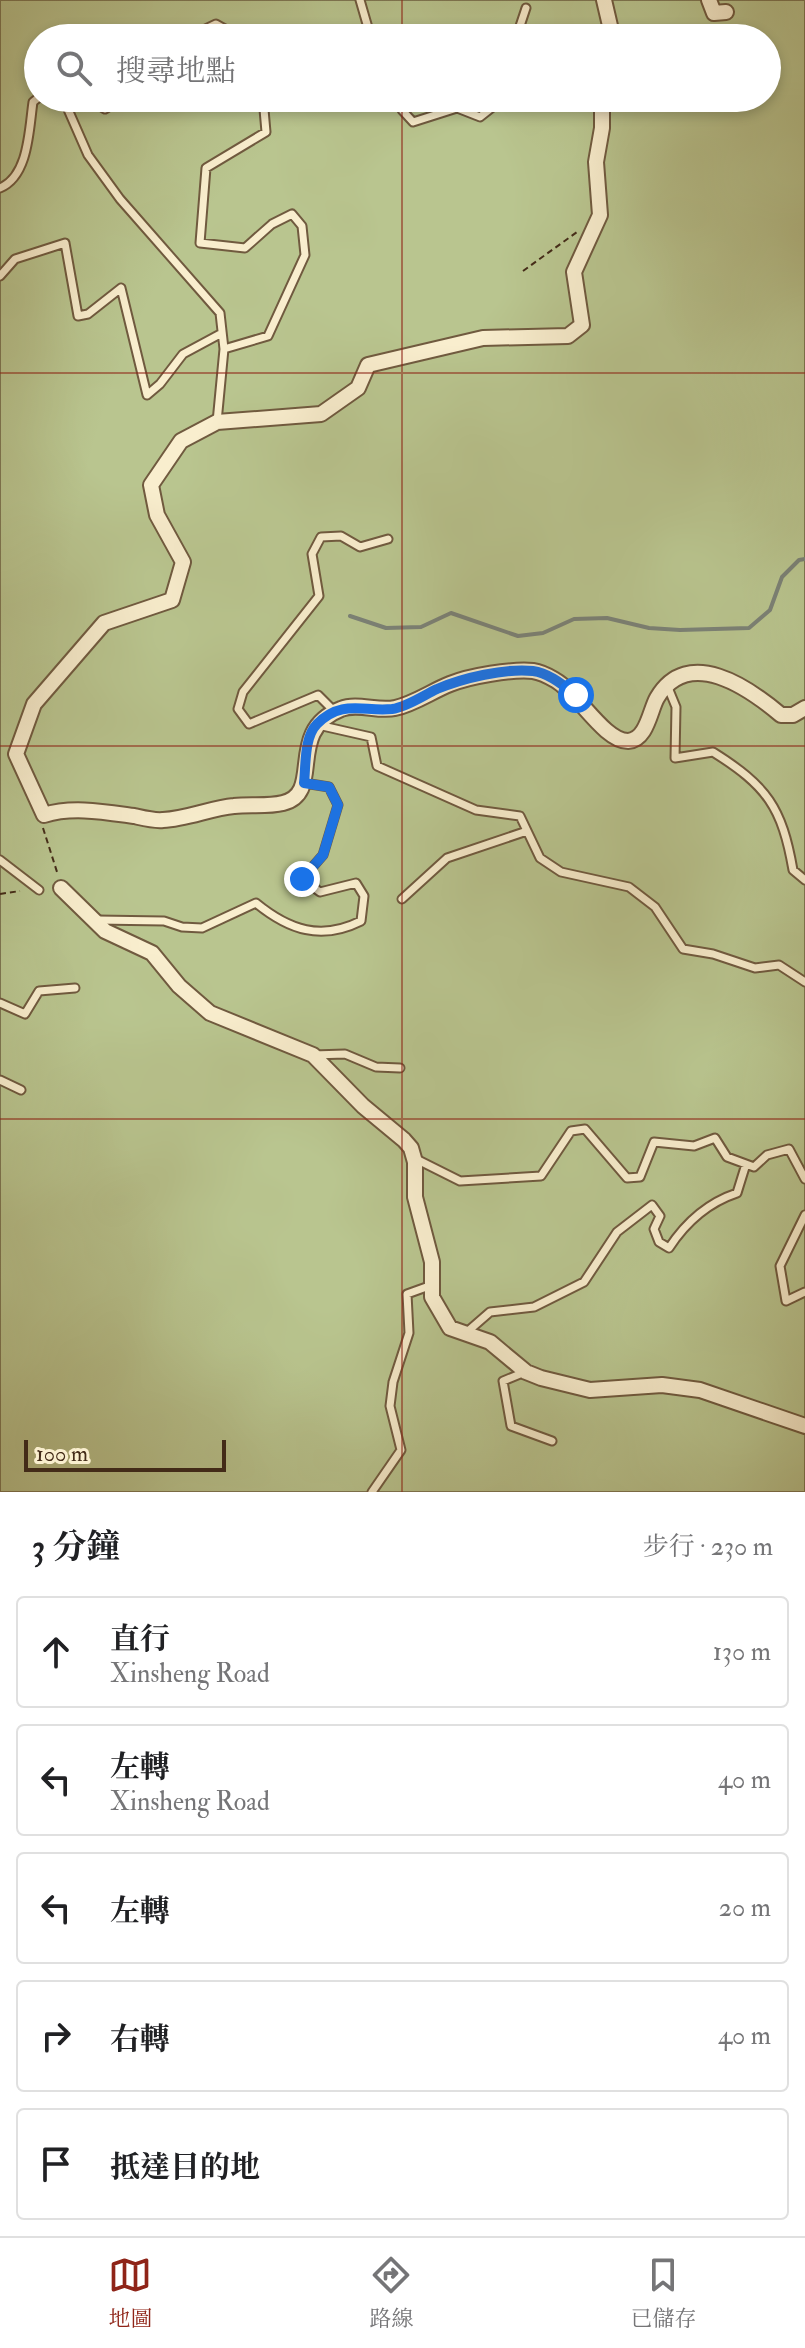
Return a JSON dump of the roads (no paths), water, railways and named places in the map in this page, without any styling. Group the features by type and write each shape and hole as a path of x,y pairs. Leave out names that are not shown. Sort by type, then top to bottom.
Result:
{"street":[{"path":"604,0 610,24"},
{"path":"709,0 714,13 726,12"},
{"path":"602,112 596,162 600,215 574,272 582,325 568,336 483,338 368,365 358,388 321,414 217,422 181,441 151,485 157,515 183,562 172,600 104,623 34,704 16,754 44,815 56,811 102,812 163,820 234,806 278,805 290,801 304,783 310,736 316,725 343,707 394,709 462,680 535,671 556,680 576,695 603,728 627,741 636,739 646,726 657,698 667,685 696,673 729,679 781,715 793,715 805,708"},
{"path":"61,888 116,938 152,953 179,986 210,1013 313,1055 363,1106 404,1140 411,1148 415,1197 432,1262 432,1297 450,1328 490,1342 526,1372 590,1390 662,1385 700,1390 805,1426"}],"lane":[{"path":"360,0 367,24"},
{"path":"521,24 526,8"},
{"path":"0,188 4,188 19,171 31,112"},
{"path":"69,112 88,155 120,199 220,313 224,349 217,422"},
{"path":"224,349 268,336 305,255 302,226 292,214 272,224 245,248 200,243 206,168 266,132 264,112"},
{"path":"404,112 413,122 444,112"},
{"path":"467,112 480,117 486,112"},
{"path":"0,276 15,259 65,243 78,316 88,314 121,288 147,395 160,384 183,354 222,333"},
{"path":"335,712 318,695 249,724 238,709 243,692 319,596 312,554 321,537 341,536 360,547 388,539"},
{"path":"667,685 676,707 675,758 713,752 748,774 769,797 788,839 793,870 805,880"},
{"path":"316,725 371,737 377,766 476,810 520,816 540,858 561,872 629,887 655,907 683,949 713,954 755,968 779,965 805,982"},
{"path":"95,920 164,921 182,927 202,928 256,903 278,921 298,928 340,931 361,921 364,896 356,883 320,892 302,879 323,855 338,805 329,787 304,783"},
{"path":"402,899 447,858 527,831"},
{"path":"0,860 39,890"},
{"path":"0,1003 25,1014 39,991 75,988"},
{"path":"313,1055 345,1054 376,1067 400,1068"},
{"path":"0,1080 21,1090"},
{"path":"413,1157 460,1181 541,1176 571,1131 585,1129 627,1178 640,1177 654,1142 694,1146 715,1138 727,1157 754,1167 767,1155 789,1149 805,1179"},
{"path":"465,1333 490,1312 534,1307 584,1282 617,1232 652,1205 660,1216 654,1229 659,1242 669,1248 682,1228 694,1218 717,1200 737,1193 746,1164"},
{"path":"805,1215 780,1266 786,1301 805,1292"},
{"path":"372,1492 401,1450 390,1406 393,1382 409,1333 407,1294 432,1285"},
{"path":"526,1372 503,1381 511,1426 552,1441"}],"waterway":[{"path":"350,616 386,628 421,627 451,613 518,636 543,633 574,619 607,618 649,628 680,630 749,628 770,610 782,577 799,560 805,559"}]}
